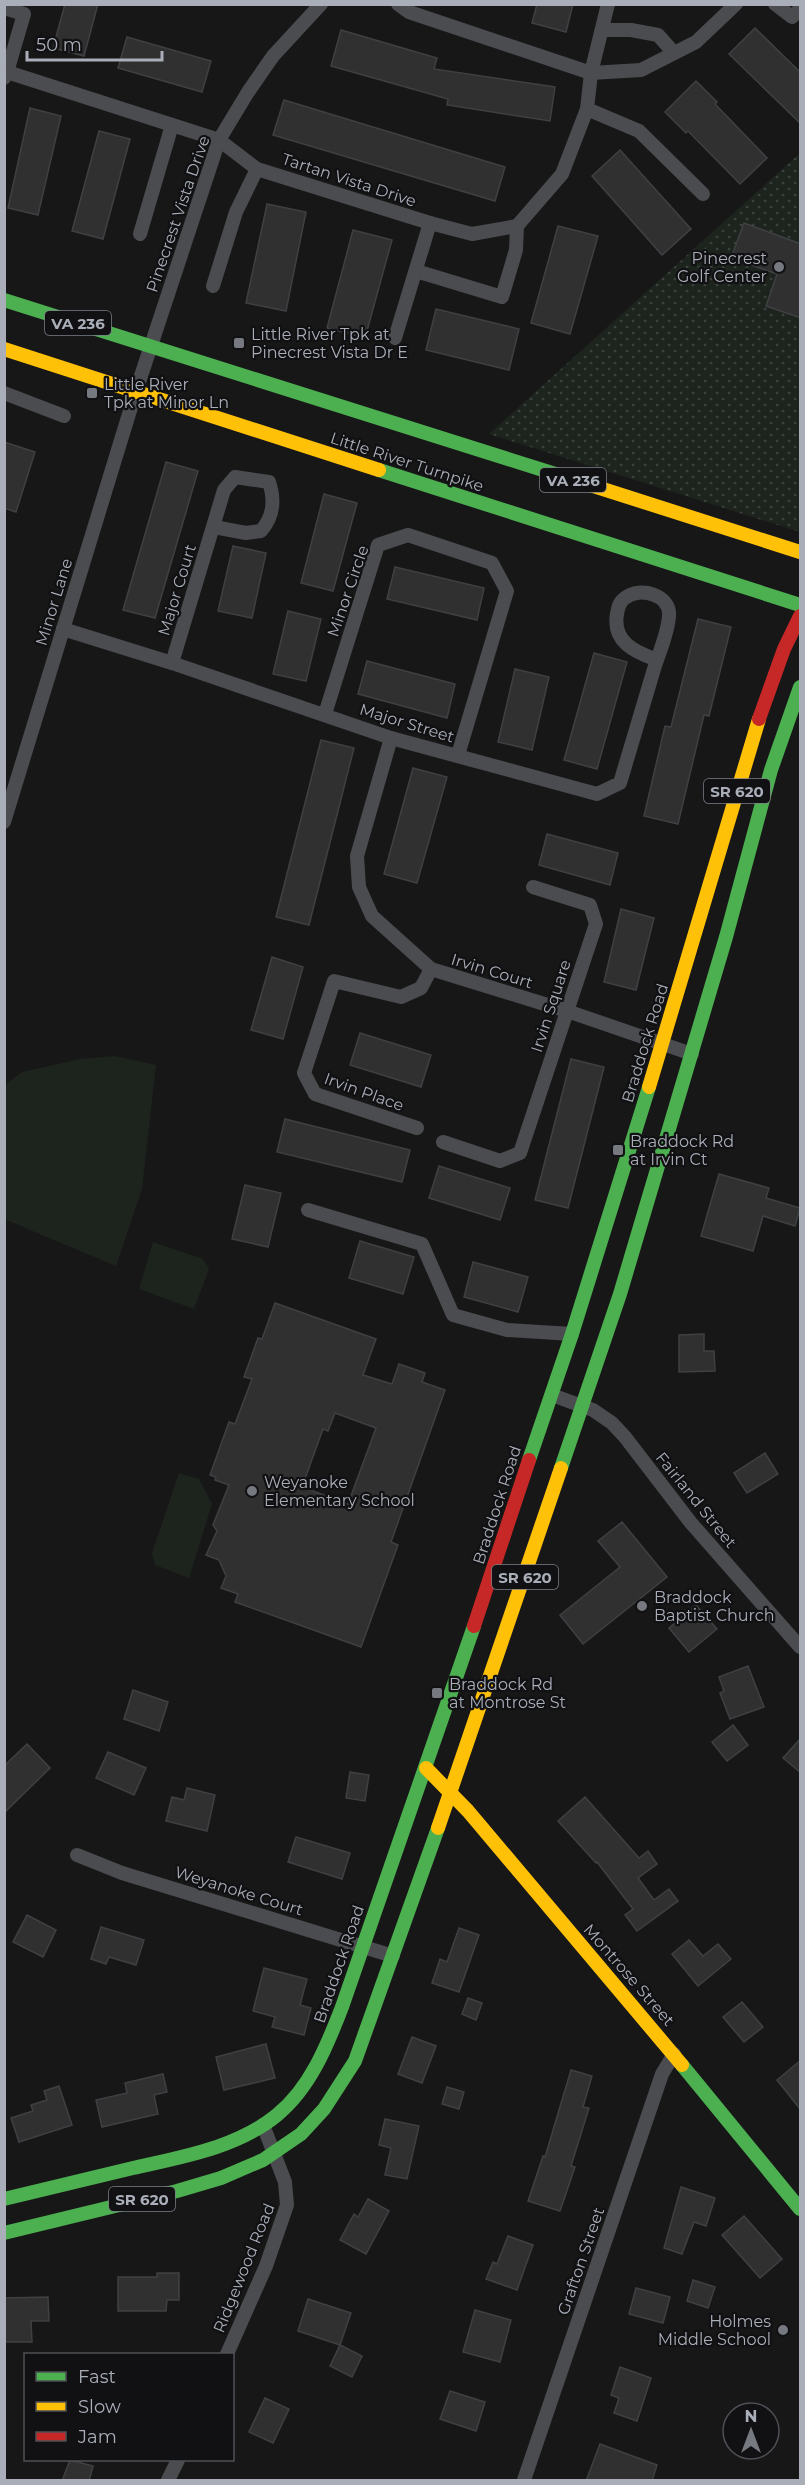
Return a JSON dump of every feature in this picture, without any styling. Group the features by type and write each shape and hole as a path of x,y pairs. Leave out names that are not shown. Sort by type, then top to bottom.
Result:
{"main road":[{"name":"Little River Turnpike","path":"4,300 801,552"},
{"name":"Little River Turnpike","path":"4,349 801,605"},
{"name":"Braddock Road","path":"4,2199 219,2146 263,2125 286,2106 318,2064 333,2032 426,1768 552,1395 663,1044 759,719 784,649 801,616"},
{"name":"SR 620","path":"4,2232 199,2186 231,2175 275,2153 301,2134 336,2093 355,2061 584,1406 692,1054 771,770 801,687"},
{"name":"Montrose Street","path":"426,1768 470,1814 674,2054 801,2209"}],"street":[{"name":"Pinecrest Vista Drive","path":"136,392 219,140 273,56 321,4"},
{"path":"416,271 502,297 516,250 517,226 562,174 587,109 591,73 608,4"},
{"path":"406,7 591,73 641,70 696,42 736,4"},
{"path":"775,4 798,18"},
{"path":"4,8 24,14 6,75"},
{"path":"602,30 631,30 658,34 674,53"},
{"name":"Tartan Vista Drive","path":"6,75 219,140 258,169 430,224 472,234 517,226"},
{"path":"587,109 639,131 703,194"},
{"path":"140,234 172,125"},
{"name":"Tartan Vista Drive","path":"213,286 236,212 258,169"},
{"name":"Tartan Vista Drive","path":"395,338 430,224"},
{"name":"Minor Lane","path":"4,822 136,392"},
{"path":"4,393 64,416"},
{"name":"Major Court","path":"172,663 224,490 235,477 269,482 273,494 272,506 269,522 261,531 246,533 214,526"},
{"name":"Minor Circle","path":"325,714 378,545 408,536 492,563 507,591 458,755"},
{"name":"Major Street","path":"63,629 172,663 391,738 597,794 620,783 657,660 669,617 668,607 662,598 639,593 626,597 618,606 616,618 621,640 631,649 657,660"},
{"name":"Irvin Court","path":"391,738 357,856 359,887 372,916 431,969 567,1011 692,1054"},
{"name":"Irvin Square","path":"443,1142 500,1161 520,1153 596,924 590,905 533,887"},
{"name":"Irvin Place","path":"417,1128 315,1094 304,1073 334,981 401,997 420,988 431,969"},
{"path":"308,1210 422,1244 453,1315 507,1330 572,1334"},
{"name":"Fairland Street","path":"552,1395 584,1406 612,1423 626,1437 691,1523 801,1647"},
{"name":"Weyanoke Court","path":"77,1855 122,1873 393,1956"},
{"name":"Grafton Street","path":"524,2481 663,2074 674,2054"},
{"name":"Ridgewood Road","path":"228,2353 266,2266 287,2205 288,2190 263,2125"},
{"path":"168,2481 178,2461"}],"shaded area":[{"path":"800,153 800,532 489,434"},
{"path":"115,1056 156,1065 142,1189 116,1266 4,1219 5,1085 22,1072 80,1059"},
{"path":"153,1242 203,1259 209,1269 194,1309 139,1289"},
{"path":"179,1473 199,1479 212,1504 189,1578 155,1565 152,1553"}],"building":[{"path":"65,4 98,4 84,56 53,48"},
{"path":"537,4 573,4 566,32 532,23"},
{"path":"755,28 801,73 801,124 729,54"},
{"path":"341,30 437,58 434,69 555,87 550,121 447,105 448,99 331,66"},
{"path":"127,37 211,61 202,92 118,68"},
{"path":"696,81 767,158 740,184 688,131 686,133 665,112"},
{"path":"284,100 505,167 495,201 273,135"},
{"path":"30,108 61,116 38,215 8,208"},
{"path":"99,131 130,139 103,239 72,231"},
{"path":"620,150 691,229 662,255 592,176"},
{"path":"267,204 306,212 286,311 246,303"},
{"name":"Pinecrest Golf Center","path":"744,223 801,244 801,318 766,306 777,274 731,258"},
{"path":"558,226 598,236 570,334 531,323"},
{"path":"353,230 392,240 365,338 327,328"},
{"path":"436,309 519,329 509,370 426,350"},
{"path":"4,442 35,452 16,512 4,508"},
{"path":"166,462 198,471 155,618 123,610"},
{"path":"324,494 357,503 333,591 301,583"},
{"path":"233,546 266,553 252,618 218,611"},
{"path":"395,567 484,588 477,620 387,599"},
{"path":"288,611 321,619 306,681 273,674"},
{"path":"698,619 731,627 709,716 704,715 678,824 644,816 665,726 671,727"},
{"path":"594,653 627,662 597,769 564,760"},
{"path":"367,661 455,684 447,718 358,694"},
{"path":"515,669 549,677 532,750 498,742"},
{"path":"321,740 354,748 309,925 276,917"},
{"path":"413,768 447,777 417,883 384,874"},
{"path":"547,834 618,853 610,885 539,865"},
{"path":"621,909 654,918 636,990 604,982"},
{"path":"272,957 303,967 283,1039 251,1030"},
{"path":"360,1033 431,1055 421,1087 350,1065"},
{"path":"571,1059 604,1067 568,1208 535,1200"},
{"path":"285,1119 410,1150 402,1182 277,1152"},
{"path":"439,1166 510,1188 500,1220 429,1198"},
{"path":"719,1174 769,1188 766,1198 800,1208 795,1226 763,1216 753,1251 701,1236"},
{"path":"245,1185 281,1193 268,1247 232,1239"},
{"path":"360,1241 414,1257 403,1294 349,1278"},
{"path":"473,1262 528,1277 518,1312 464,1297"},
{"path":"275,1303 376,1339 363,1375 392,1384 399,1364 425,1373 422,1382 445,1390 391,1542 398,1545 361,1647 235,1602 238,1594 221,1588 226,1576 219,1560 206,1555 217,1531 213,1525 229,1485 215,1480 216,1477 210,1475 229,1422 235,1424 252,1379 244,1377 258,1338 262,1339","holes":["335,1413 376,1428 348,1504 302,1487 323,1429 328,1431"]},
{"path":"704,1334 704,1351 714,1351 715,1371 679,1372 679,1335"},
{"path":"765,1453 778,1474 747,1493 734,1473"},
{"path":"622,1522 667,1577 583,1644 560,1615 620,1567 598,1541"},
{"path":"696,1605 717,1629 689,1652 669,1628"},
{"path":"748,1666 764,1707 730,1719 720,1693 724,1691 719,1677"},
{"path":"133,1690 168,1702 159,1731 124,1719"},
{"path":"733,1725 748,1745 727,1761 712,1742"},
{"path":"801,1738 801,1773 783,1758"},
{"path":"27,1744 50,1768 4,1813 4,1766"},
{"path":"108,1752 146,1768 134,1795 96,1778"},
{"path":"350,1772 369,1775 365,1801 346,1798"},
{"path":"187,1788 215,1795 207,1831 166,1821 172,1797 184,1800"},
{"path":"585,1797 639,1858 648,1851 657,1864 638,1878 654,1900 669,1889 678,1901 637,1931 625,1915 633,1909 597,1862 558,1821"},
{"path":"296,1837 350,1853 342,1879 288,1862"},
{"path":"27,1915 56,1930 43,1957 13,1942"},
{"path":"101,1927 144,1940 136,1965 109,1957 106,1964 91,1959"},
{"path":"459,1928 479,1935 459,1992 432,1983 440,1959 447,1962"},
{"path":"689,1940 703,1956 718,1944 731,1959 698,1986 672,1954"},
{"path":"264,1968 307,1979 300,2005 311,2008 304,2035 272,2027 275,2017 253,2011"},
{"path":"468,1998 482,2003 476,2020 462,2014"},
{"path":"742,2002 763,2027 744,2042 723,2017"},
{"path":"412,2037 436,2046 422,2083 398,2074"},
{"path":"266,2044 275,2078 224,2090 216,2057"},
{"path":"801,2060 801,2110 777,2080"},
{"path":"571,2070 592,2076 583,2107 589,2108 571,2166 575,2167 560,2211 528,2201 543,2156 545,2157"},
{"path":"163,2074 167,2092 154,2095 158,2114 102,2127 96,2100 127,2093 125,2083"},
{"path":"59,2086 72,2125 19,2142 11,2118 33,2111 31,2105 47,2100 44,2091"},
{"path":"447,2087 464,2092 459,2109 442,2104"},
{"path":"385,2119 419,2126 407,2179 385,2175 391,2148 379,2145"},
{"path":"681,2187 715,2198 706,2226 694,2222 682,2254 664,2248"},
{"path":"368,2199 389,2211 366,2254 340,2240 354,2214 358,2217"},
{"path":"744,2216 782,2259 760,2278 722,2235"},
{"path":"508,2236 533,2245 517,2290 486,2279 493,2262 497,2264"},
{"path":"157,2273 179,2273 179,2300 167,2300 166,2311 118,2311 118,2277 157,2277"},
{"path":"693,2280 715,2287 708,2308 687,2301"},
{"path":"636,2288 670,2297 663,2323 629,2314"},
{"path":"48,2297 49,2321 31,2321 32,2342 4,2342 4,2298"},
{"path":"308,2299 351,2313 340,2345 298,2331"},
{"path":"475,2310 511,2320 500,2362 463,2352"},
{"path":"340,2345 362,2356 352,2377 330,2366"},
{"path":"620,2367 651,2378 637,2421 614,2413 619,2398 611,2395"},
{"path":"450,2391 485,2402 476,2431 440,2419"},
{"path":"265,2398 289,2409 273,2443 249,2432"},
{"path":"600,2444 657,2465 652,2481 586,2481"},
{"path":"70,2461 93,2466 89,2481 62,2481"}],"traffic: fast":[{"path":"4,300 584,483"},
{"path":"379,470 800,605"},
{"path":"561,1468 620,1294 726,937 771,770 800,687"},
{"path":"529,1460 572,1334 649,1087"},
{"path":"4,2199 208,2150 244,2136 261,2126 277,2115 299,2092 324,2051 342,2007 474,1626"},
{"path":"4,2233 221,2178 263,2160 301,2134 324,2109 355,2061 438,1828"},
{"path":"682,2065 800,2209"}],"traffic: slow":[{"path":"4,349 379,470"},
{"path":"584,483 800,552"},
{"path":"649,1087 759,719"},
{"path":"438,1828 561,1468"},
{"path":"426,1768 468,1811 682,2065"}],"traffic: jam":[{"path":"759,719 784,649 800,616"},
{"path":"474,1626 529,1460"}],"place":[{"name":"Pinecrest Golf Center","path":"779,267"},
{"name":"Little River Tpk at Pinecrest Vista Dr E","path":"239,343"},
{"name":"Little River Tpk at Minor Ln","path":"92,393"},
{"name":"Braddock Rd at Irvin Ct","path":"618,1150"},
{"name":"Weyanoke Elementary School","path":"252,1491"},
{"name":"Braddock Baptist Church","path":"642,1606"},
{"name":"Braddock Rd at Montrose St","path":"437,1693"},
{"name":"Holmes Middle School","path":"783,2330"}]}
